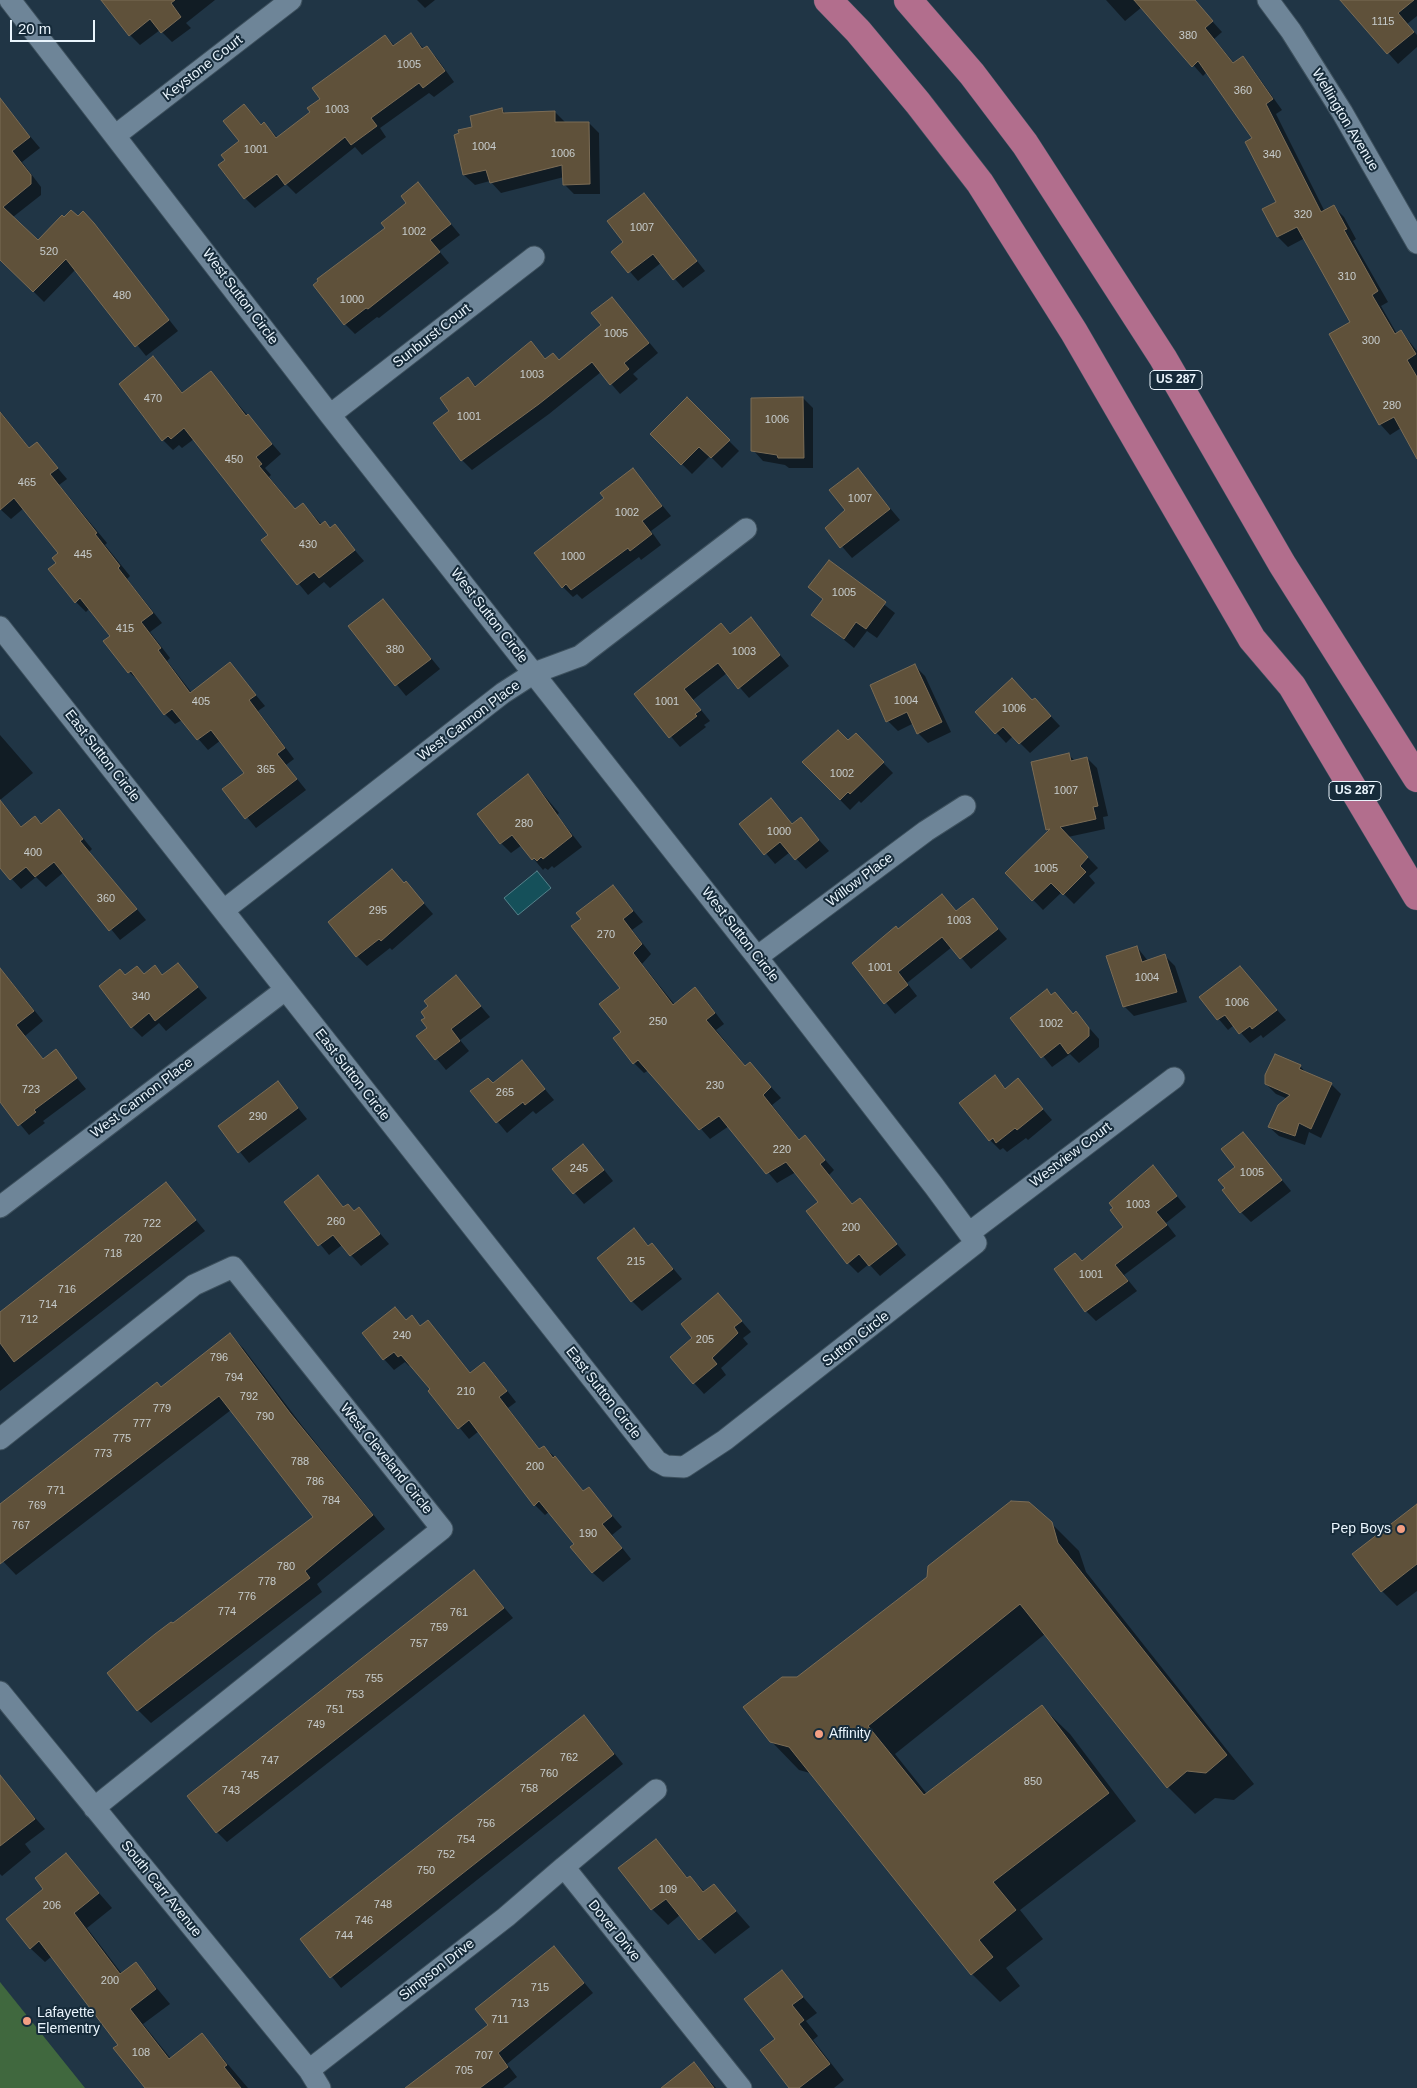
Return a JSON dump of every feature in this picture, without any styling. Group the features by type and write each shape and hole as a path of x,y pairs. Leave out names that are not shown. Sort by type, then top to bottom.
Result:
{"main road":[{"name":"US 287","path":"828,0 858,31 918,103 980,183 1074,332 1252,639 1292,686 1417,896"},
{"name":"US 287","path":"908,0 972,74 1025,144 1163,358 1282,564 1417,778"}],"street":[{"name":"West Sutton Circle","path":"10,0 330,415 757,957 969,1233"},
{"name":"Keystone Court","path":"116,136 291,0"},
{"name":"Wellington Avenue","path":"1268,0 1291,31 1342,112 1417,243"},
{"name":"Sunburst Court","path":"330,415 534,257"},
{"name":"West Cannon Place","path":"224,910 503,693 534,673 580,656 746,529"},
{"name":"East Sutton Circle","path":"0,627 657,1461 666,1466 684,1467 724,1440"},
{"name":"Willow Place","path":"757,957 926,831 965,806"},
{"name":"West Cannon Place","path":"0,1206 285,990"},
{"name":"Westview Court","path":"969,1233 1174,1078"},
{"name":"Sutton Circle","path":"724,1440 976,1243 969,1233"},
{"name":"West Cleveland Circle","path":"0,1439 194,1285 233,1267 442,1529 94,1808"},
{"name":"South Carr Avenue","path":"0,1692 314,2079"},
{"path":"564,1867 656,1790"},
{"name":"Simpson Drive","path":"314,2079 564,1867"},
{"name":"Dover Drive","path":"564,1867 741,2088"}],"shaded area":[{"path":"537,871 551,888 518,915 504,898"},
{"name":"Lafayette Elementry","path":"0,1982 85,2088 0,2088"}],"building":[{"path":"101,0 175,0 171,3 181,17 161,33 150,19 129,36"},
{"path":"1134,0 1195,0 1213,21 1205,28 1233,63 1243,56 1273,99 1266,104 1321,212 1334,205 1347,229 1344,230 1378,291 1372,295 1395,334 1401,330 1416,354 1407,360 1417,377 1417,459 1394,417 1379,425 1329,334 1350,322 1297,227 1277,237 1262,209 1276,202 1245,142 1252,138 1198,61 1192,67"},
{"path":"1340,0 1414,0 1398,13 1414,32 1387,54"},
{"path":"411,33 422,49 427,46 445,71 423,88 419,83 371,118 377,126 351,145 345,137 285,185 277,174 244,199 218,165 225,160 221,155 239,141 223,121 244,104 261,125 264,122 276,138 310,112 307,108 320,99 312,88 385,35 393,46"},
{"path":"0,98 30,137 12,151 31,175 31,184 3,207 38,240 62,215 64,217 71,210 78,216 83,211 169,320 135,347 66,259 33,292 0,260"},
{"path":"502,108 503,113 555,111 555,122 589,122 590,184 563,185 562,165 490,183 486,170 463,175 454,135 459,133 458,130 472,127 470,116"},
{"path":"418,182 451,224 430,240 440,252 368,309 366,308 344,325 313,285 318,281 317,279 385,228 381,223 406,203 401,196"},
{"path":"644,193 697,261 673,280 653,254 628,273 611,252 623,242 607,221"},
{"path":"612,297 649,343 624,363 629,369 610,385 592,362 539,404 461,461 433,423 449,411 440,398 468,377 475,387 531,341 545,359 553,353 559,360 601,325 591,313"},
{"path":"153,356 182,393 211,371 246,416 248,414 272,444 256,457 262,464 259,466 295,509 303,503 320,525 325,521 330,528 335,524 355,550 319,578 314,572 297,585 261,540 268,535 184,428 171,439 168,436 162,441 119,384"},
{"path":"687,397 730,440 711,458 699,447 681,465 650,434"},
{"path":"803,397 804,458 778,458 777,455 751,451 751,398"},
{"path":"0,412 29,448 37,442 58,468 50,474 97,533 95,534 120,566 118,568 153,613 141,622 161,648 158,650 190,693 230,662 256,695 249,700 285,748 277,754 297,779 245,819 222,789 244,773 211,730 197,740 172,709 164,715 131,671 128,673 103,641 110,636 80,598 75,603 48,569 56,563 52,558 58,553 14,498 0,510"},
{"path":"633,468 662,506 642,521 652,534 630,551 628,548 571,590 566,584 562,588 534,553 604,498 600,493"},
{"path":"858,468 890,509 840,548 825,528 845,510 829,490"},
{"path":"829,560 886,602 866,629 856,622 844,639 811,615 823,599 808,587"},
{"path":"383,599 431,659 395,686 348,626"},
{"path":"751,617 780,655 738,689 718,663 684,689 701,710 695,714 697,716 669,738 634,694 721,623 730,634"},
{"path":"915,664 942,722 917,734 907,712 886,722 870,685"},
{"path":"1012,678 1032,700 1035,698 1051,716 1019,744 1003,727 995,734 975,712"},
{"path":"838,730 848,740 856,733 884,762 850,794 848,792 840,800 802,762"},
{"path":"1069,753 1071,761 1087,757 1098,806 1093,807 1096,819 1060,827 1088,857 1080,866 1086,872 1063,895 1051,883 1032,901 1005,873 1050,829 1046,830 1031,762"},
{"path":"528,774 572,836 543,859 541,857 537,861 534,858 532,860 512,835 500,844 477,814"},
{"path":"771,798 792,824 801,817 819,840 795,860 780,842 764,855 739,824"},
{"path":"0,800 21,827 35,816 41,824 59,809 83,839 80,841 137,909 109,931 54,862 35,877 26,867 10,880 0,868"},
{"path":"392,869 404,883 406,881 424,903 381,941 379,939 356,957 328,922"},
{"path":"613,885 633,911 623,919 642,944 633,953 673,1005 695,987 715,1013 706,1020 745,1066 750,1062 771,1087 763,1095 799,1140 805,1135 825,1160 820,1164 852,1204 860,1198 897,1244 869,1266 859,1254 847,1264 806,1211 818,1202 786,1162 766,1174 719,1116 699,1130 638,1060 633,1064 613,1038 621,1032 599,1004 620,988 571,926 581,919 576,913"},
{"path":"942,894 956,911 973,898 998,929 960,959 942,937 898,972 908,985 884,1004 852,963 896,926 898,929"},
{"path":"1137,946 1142,962 1165,954 1177,992 1123,1007 1106,956"},
{"path":"178,963 198,987 155,1021 149,1013 131,1028 99,986 120,969 125,975 137,966 144,974 155,965 162,975"},
{"path":"1240,966 1277,1010 1252,1029 1250,1026 1239,1034 1225,1015 1217,1020 1199,997"},
{"path":"0,968 34,1011 16,1025 43,1059 56,1049 77,1078 34,1110 36,1112 18,1126 0,1102"},
{"path":"456,975 481,1006 451,1029 460,1041 435,1060 416,1036 427,1028 421,1020 425,1018 421,1012 428,1006 424,1001"},
{"path":"1047,989 1051,995 1055,992 1073,1014 1076,1011 1089,1028 1089,1036 1068,1054 1060,1043 1041,1058 1010,1018"},
{"path":"1275,1054 1301,1065 1299,1069 1332,1083 1311,1129 1299,1123 1295,1136 1268,1127 1278,1105 1290,1095 1265,1084 1265,1075"},
{"path":"522,1060 545,1089 525,1105 523,1102 496,1123 470,1091 488,1078 493,1083"},
{"path":"995,1075 1005,1089 1018,1078 1043,1109 1017,1130 1015,1128 996,1143 993,1138 989,1141 959,1103"},
{"path":"278,1081 298,1108 238,1153 218,1126"},
{"path":"1243,1132 1282,1180 1240,1213 1222,1190 1225,1188 1218,1180 1235,1167 1221,1149"},
{"path":"583,1144 604,1170 573,1194 552,1169"},
{"path":"1153,1165 1177,1196 1156,1212 1167,1225 1115,1265 1128,1281 1085,1312 1054,1269 1075,1253 1082,1261 1123,1227 1110,1210 1113,1208 1109,1203"},
{"path":"318,1175 343,1207 348,1204 354,1211 359,1207 380,1234 350,1256 333,1235 318,1246 284,1202"},
{"path":"166,1182 196,1220 14,1362 0,1343 0,1312"},
{"path":"634,1228 648,1246 652,1243 673,1269 631,1302 597,1258"},
{"path":"718,1293 742,1321 734,1327 738,1333 712,1358 717,1364 693,1384 670,1357 692,1338 681,1324"},
{"path":"395,1307 406,1320 412,1315 420,1326 428,1320 470,1373 484,1362 507,1391 499,1397 539,1449 544,1446 553,1458 555,1456 583,1491 589,1487 612,1516 602,1524 622,1548 592,1573 570,1547 574,1544 539,1501 534,1506 469,1420 458,1429 428,1391 430,1389 401,1355 398,1357 394,1352 383,1360 362,1333"},
{"path":"230,1333 290,1413 373,1515 305,1571 310,1578 137,1711 107,1673 155,1634 171,1622 173,1623 313,1517 219,1396 0,1564 0,1504 157,1382 161,1387"},
{"name":"Affinity","path":"1011,1501 1029,1502 1052,1522 1058,1543 1227,1755 1206,1773 1187,1771 1167,1788 1020,1604 868,1726 924,1795 1042,1705 1109,1793 993,1882 1016,1910 979,1940 993,1957 971,1975 789,1747 770,1742 743,1707 782,1677 797,1677 927,1577 928,1566"},
{"name":"Pep Boys","path":"1417,1504 1417,1564 1381,1592 1352,1554"},
{"path":"474,1570 504,1608 216,1833 187,1796"},
{"path":"584,1715 614,1754 330,1978 300,1939"},
{"path":"0,1775 35,1819 0,1846"},
{"path":"656,1839 687,1878 690,1876 703,1892 714,1884 736,1911 699,1940 666,1899 651,1910 618,1868"},
{"path":"66,1853 99,1893 74,1913 120,1974 136,1962 156,1989 130,2009 169,2059 202,2033 227,2065 224,2067 241,2088 145,2088 113,2048 118,2045 39,1941 30,1949 6,1919 43,1889 35,1878"},
{"path":"554,1946 584,1983 498,2053 508,2067 480,2088 405,2088 488,2025 475,2009"},
{"path":"782,1970 803,1997 792,2005 804,2020 799,2024 830,2064 799,2088 789,2088 760,2050 775,2039 744,1999"},
{"path":"694,2062 714,2088 661,2088"}],"place":[{"name":"Pep Boys","path":"1401,1529"},
{"name":"Affinity","path":"819,1734"},
{"name":"Lafayette Elementry","path":"27,2021"}]}
